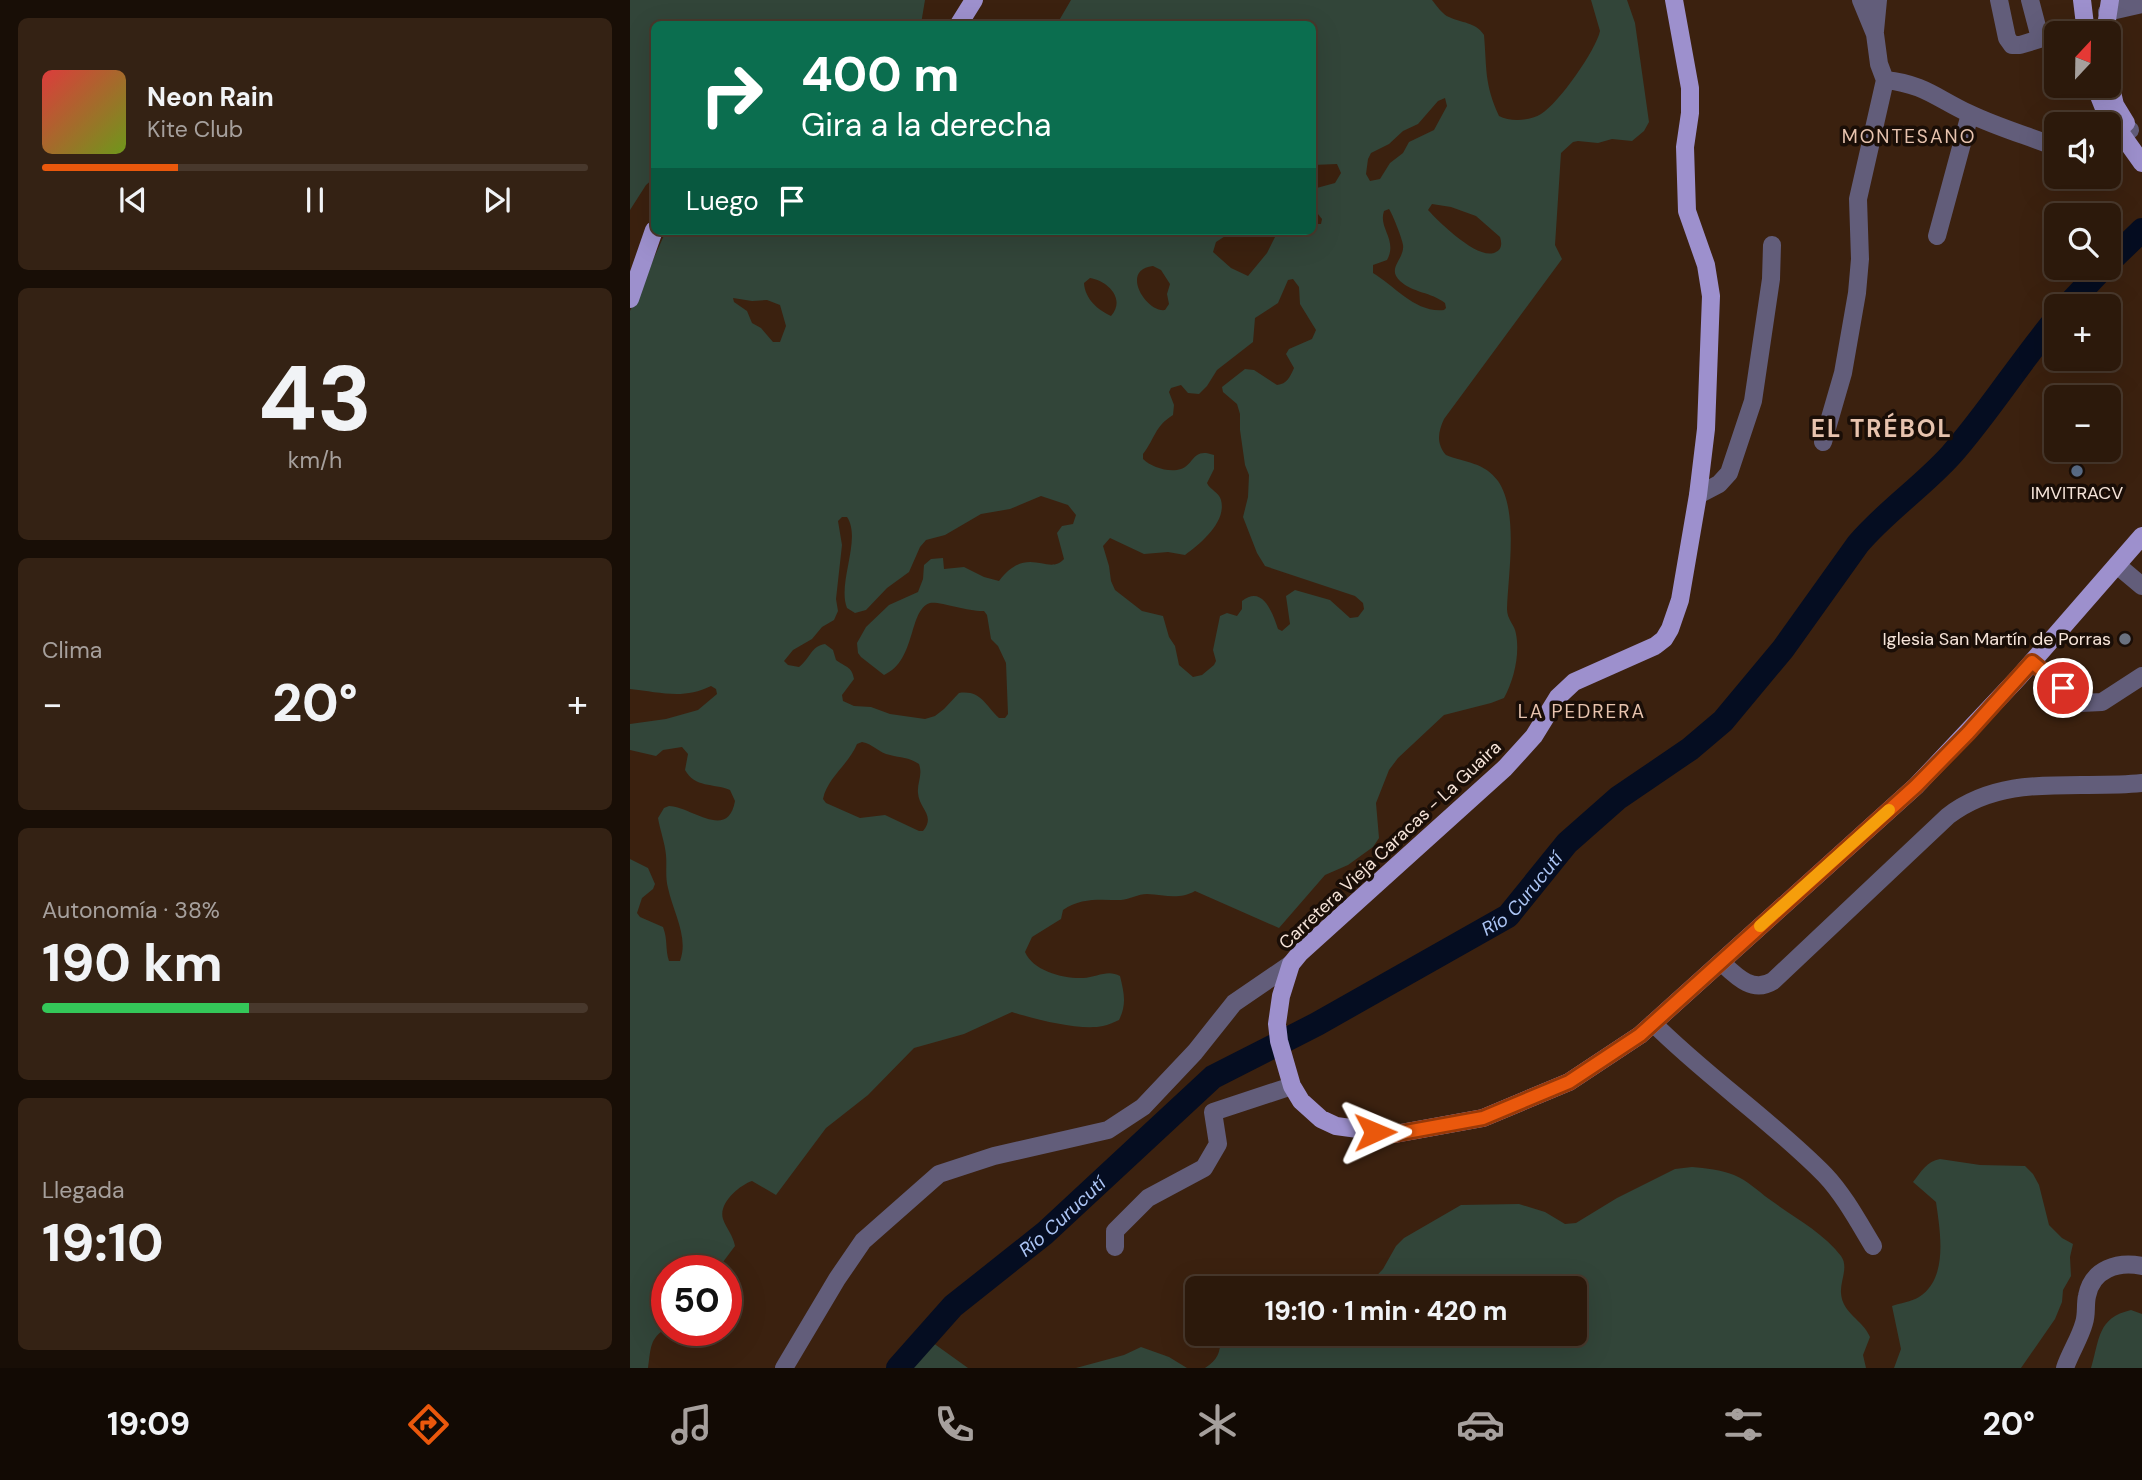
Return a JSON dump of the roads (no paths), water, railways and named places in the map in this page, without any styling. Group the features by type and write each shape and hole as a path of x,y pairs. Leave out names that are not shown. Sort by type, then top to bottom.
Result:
{"main road":[{"path":"961,21 974,0"},
{"name":"Carretera Vieja Caracas - La Guaira","path":"1674,0 1690,88 1690,113 1685,147 1688,211 1709,278 1711,296 1706,429 1680,600 1664,639 1655,646 1574,682 1565,690 1534,736 1505,768 1300,953 1292,964 1281,996 1278,1031 1282,1056 1292,1086 1310,1111 1336,1126 1395,1134 1483,1118 1569,1082 1640,1035 1916,786 1968,733 2142,536"},
{"path":"2081,0 2084,21"},
{"path":"2121,137 2142,146"},
{"path":"2121,138 2142,163"},
{"path":"630,299 652,235"}],"street":[{"path":"1861,0 1875,34"},
{"path":"1823,442 1843,373 1857,293 1860,258 1858,200 1885,80 1879,64 1875,34 1878,0"},
{"path":"1999,0 2007,38 2012,45 2020,46 2044,38"},
{"path":"2030,0 2044,21"},
{"path":"2109,6 2142,4"},
{"path":"1885,80 1921,87 1970,114 2044,142"},
{"path":"1937,236 1970,114"},
{"path":"1698,495 1699,492 1719,484 1729,473 1753,401 1771,279 1772,245"},
{"path":"2117,565 2142,586"},
{"path":"2032,662 2080,703 2102,702 2142,676"},
{"path":"1721,962 1736,976 1753,985 1760,986 1773,981 1948,816 1971,801 2015,787 2040,784 2089,786 2142,783"},
{"path":"784,1368 863,1241 939,1174 994,1156 1108,1130 1143,1108 1195,1052 1234,1003 1292,964"},
{"path":"1653,1023 1678,1048 1784,1137 1828,1178 1873,1246"},
{"path":"1115,1247 1115,1231 1148,1198 1204,1168 1219,1144 1213,1112 1292,1086"},
{"path":"2065,1368 2084,1323 2087,1292 2096,1277 2104,1270 2121,1264 2142,1266"}],"waterway":[{"name":"Río Curucutí","path":"2121,250 2142,230"},
{"name":"Río Curucutí","path":"2078,294 2092,280"},
{"name":"Río Curucutí","path":"898,1368 953,1306 1045,1233 1213,1077 1317,1024 1508,916 1567,843 1618,798 1690,749 1723,721 1783,649 1858,544 1951,455 2044,334"}],"place":[{"name":"IMVITRACV","path":"2077,471"},
{"name":"Iglesia San Martín de Porras","path":"2125,639"}],"district":[{"name":"MONTESANO","path":"1909,136"},
{"name":"EL TRÉBOL","path":"1882,429"},
{"name":"LA PEDRERA","path":"1582,711"}]}
